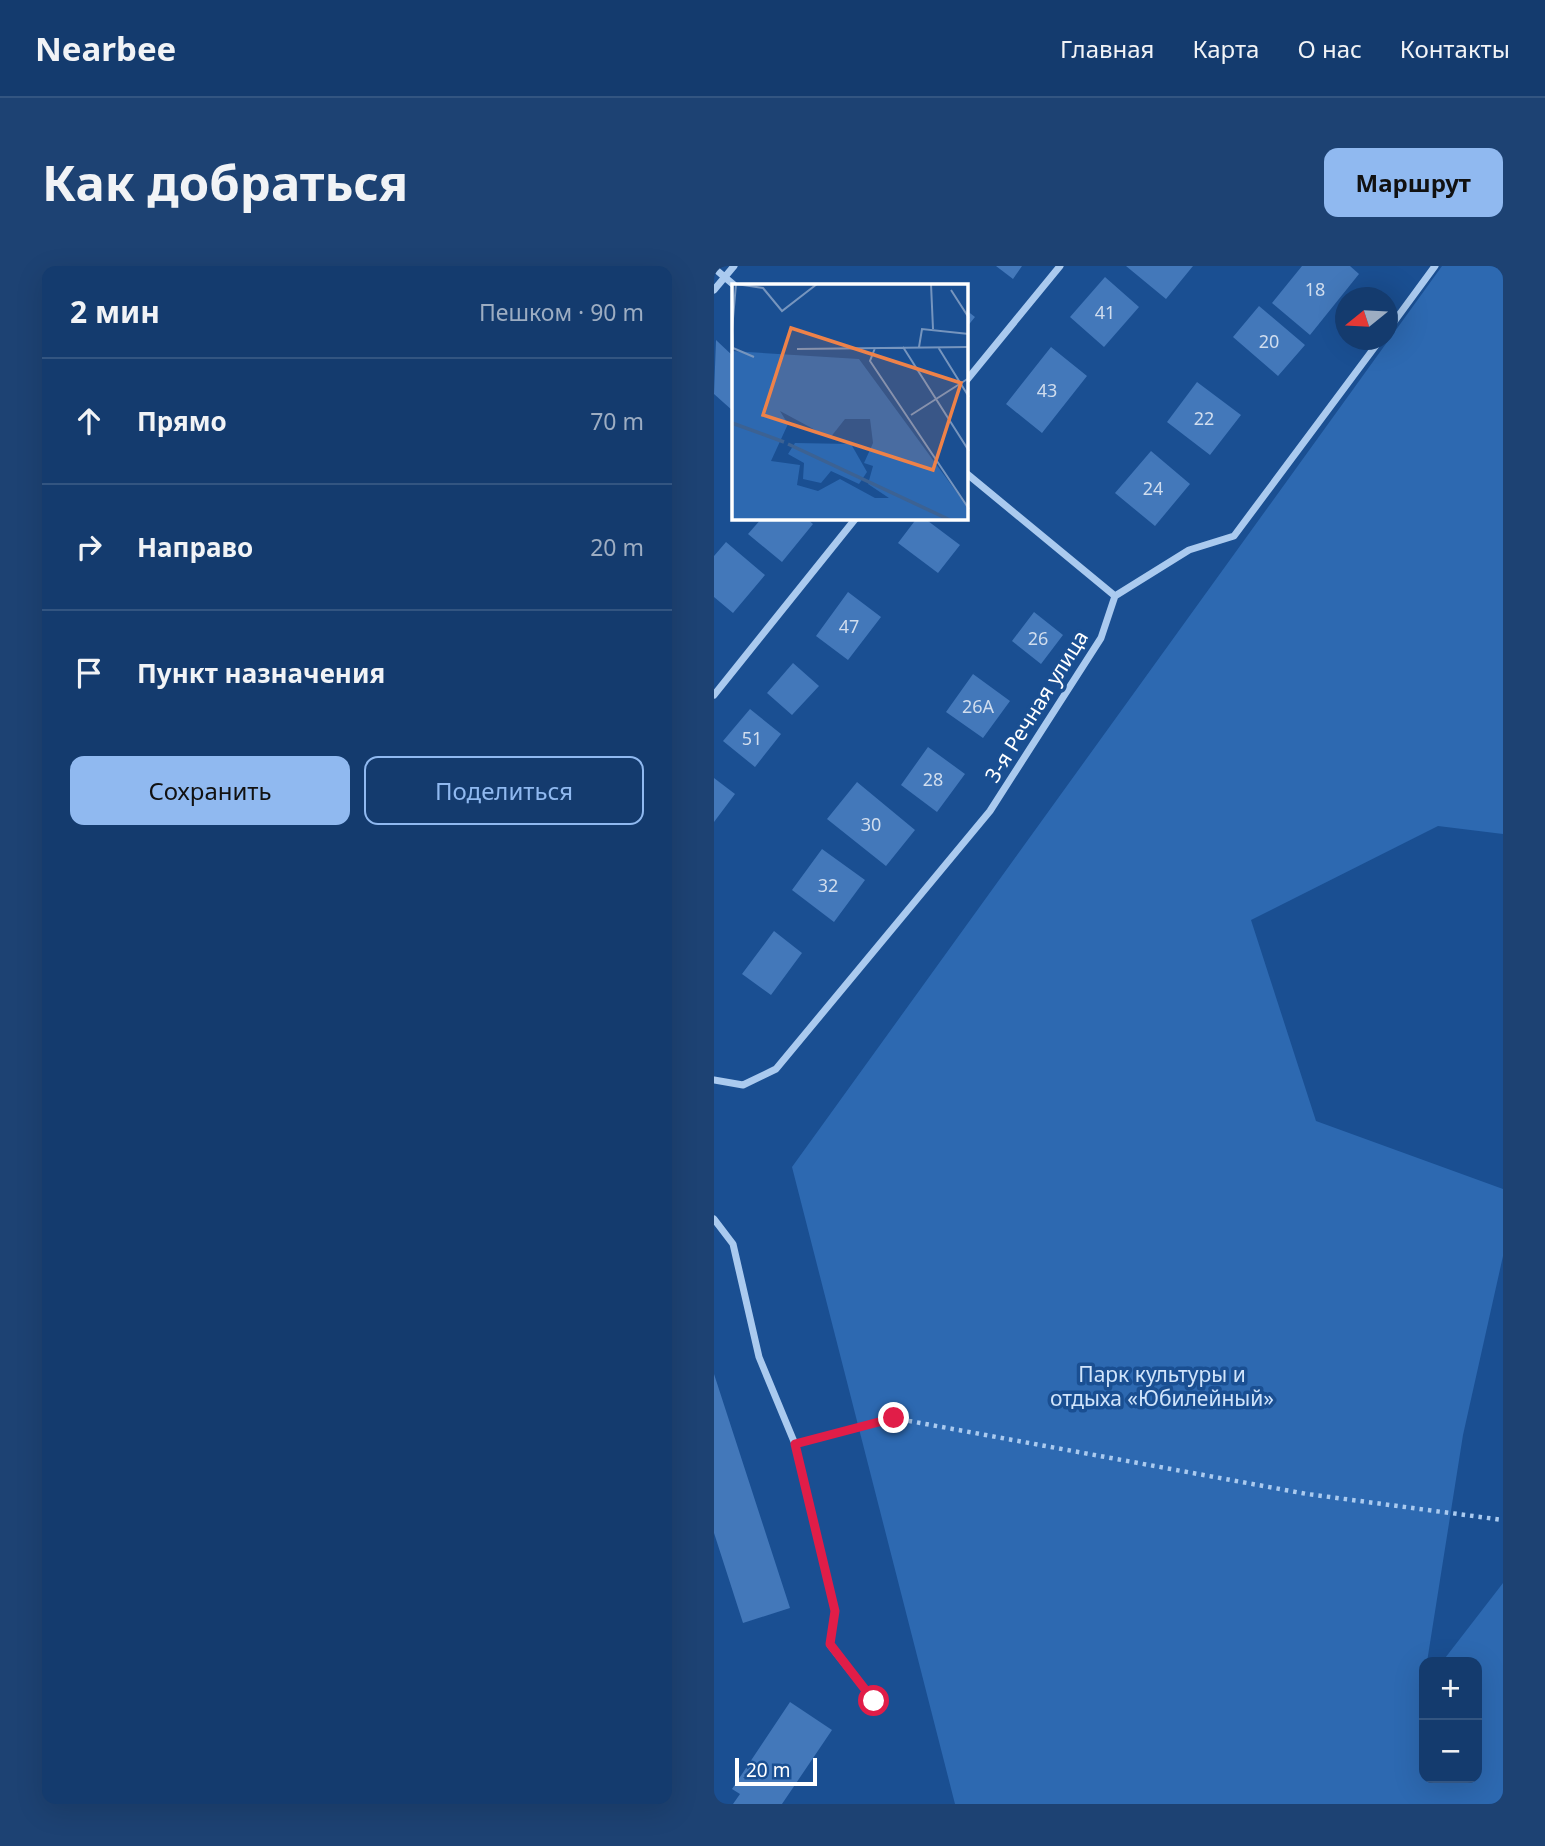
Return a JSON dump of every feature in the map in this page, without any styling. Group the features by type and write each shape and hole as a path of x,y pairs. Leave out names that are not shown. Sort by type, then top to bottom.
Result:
{"street":[{"path":"714,290 734,266"},
{"path":"968,379 1060,266"},
{"path":"1398,316 1435,266"},
{"path":"714,268 733,284"},
{"path":"968,475 1115,596 1189,550 1234,536 1373,350"},
{"path":"714,695 854,520"},
{"name":"3-я Речная улица","path":"714,1080 743,1085 776,1069 981,822 1101,638 1115,596"},
{"path":"714,1219 733,1244 759,1357 795,1444 835,1611 830,1644 874,1701"}],"path":[{"path":"795,1444 894,1418 1307,1494 1503,1520"}],"green space":[{"name":"Парк культуры и отдыха «Юбилейный»","path":"1442,266 1503,266 1503,834 1438,826 1251,920 1316,1121 1503,1189 1503,1256 1463,1435 1428,1657 1419,1657 1419,1783 1482,1783 1482,1657 1446,1657 1503,1583 1503,1804 955,1804 792,1167 1381,350 1398,350 1398,327"}],"building":[{"path":"996,266 1022,266 1013,279"},
{"path":"1126,266 1193,266 1166,299"},
{"path":"1302,266 1350,266 1359,274 1349,287 1335,287 1335,304 1310,335 1272,303"},
{"path":"1105,277 1139,307 1104,347 1070,317"},
{"path":"1259,306 1305,345 1278,376 1233,337"},
{"path":"968,312 975,317 968,326"},
{"path":"716,340 732,355 732,410 714,394"},
{"path":"1051,347 1087,376 1042,433 1006,404"},
{"path":"1197,382 1241,415 1210,455 1167,422"},
{"path":"1151,451 1190,484 1155,526 1115,493"},
{"path":"760,520 808,520 813,524 782,562 748,534"},
{"path":"915,520 927,520 960,545 938,573 898,543"},
{"path":"726,542 765,575 733,613 714,597 714,556"},
{"path":"848,592 881,617 848,660 816,636"},
{"path":"1034,612 1063,635 1041,664 1012,641"},
{"path":"793,663 819,686 792,715 767,693"},
{"path":"973,674 1010,701 983,738 946,712"},
{"path":"750,709 781,734 755,767 723,741"},
{"path":"928,747 965,774 937,812 901,785"},
{"path":"714,778 735,794 714,822"},
{"path":"857,782 915,830 886,866 827,819"},
{"path":"822,849 865,880 834,922 792,890"},
{"path":"774,931 802,953 771,995 742,974"},
{"path":"714,1374 790,1608 743,1623 714,1533"},
{"path":"790,1702 832,1730 782,1804 733,1804 740,1794 732,1789"}],"route":[{"path":"874,1701 830,1644 835,1611 795,1444 894,1418"}]}
